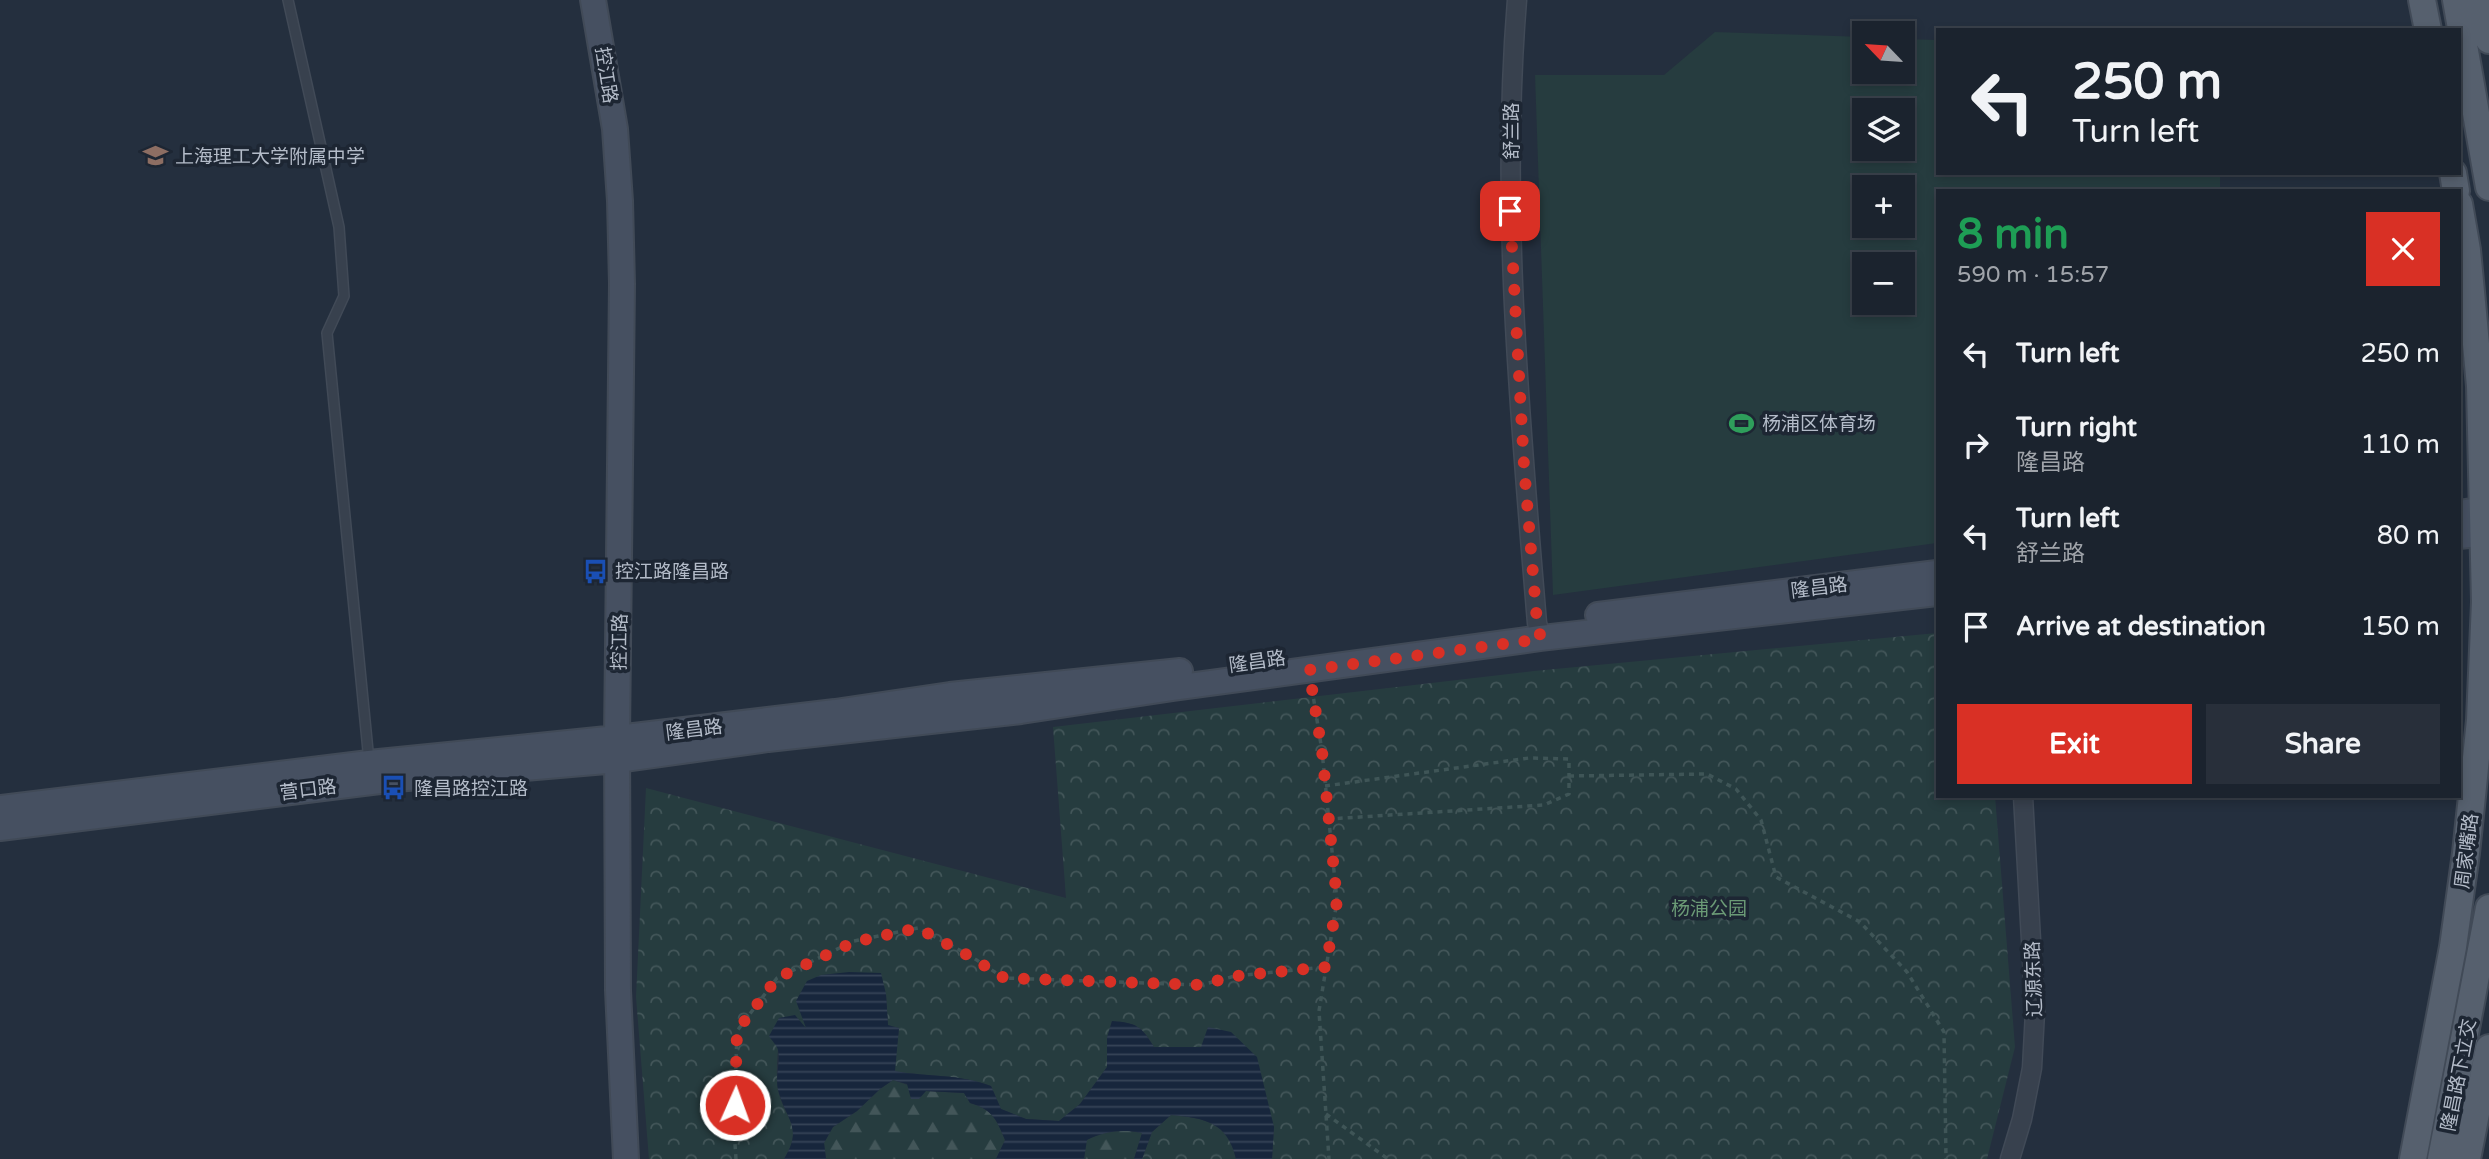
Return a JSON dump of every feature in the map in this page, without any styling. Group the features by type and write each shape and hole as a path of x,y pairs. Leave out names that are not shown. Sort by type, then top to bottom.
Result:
{"main road":[{"name":"控江路","path":"593,0 615,129 620,201 622,284 618,990 626,1159"},
{"path":"2423,0 2428,28"},
{"path":"2456,0 2461,28"},
{"path":"2481,0 2489,40"},
{"path":"2461,28 2489,187"},
{"name":"周家嘴路","path":"2413,1159 2453,947 2480,720 2485,602 2477,522 2480,386 2467,250 2461,216"},
{"name":"隆昌路","path":"618,749 793,736 1021,711 1309,670 1539,631 1936,573"},
{"name":"隆昌路","path":"618,749 950,695 1539,631 1936,593"},
{"name":"营口路","path":"0,808 369,763 618,749"},
{"name":"营口路","path":"0,828 618,749"},
{"name":"隆昌路下立交","path":"2441,1159 2489,908"},
{"name":"隆昌路下立交","path":"2467,1159 2489,1048"}],"street":[{"name":"舒兰路","path":"1517,0 1511,78 1510,211 1524,466 1539,631"},
{"name":"辽源东路","path":"2010,1159 2022,1119 2032,1068 2035,1012 2023,798"}],"lane":[{"path":"288,0 338,227 344,296 327,332 369,763"}],"path":[{"path":"1309,670 1337,901 1319,1011 1329,1159"},
{"path":"1325,786 1529,758 1569,759 1569,794 1544,806 1329,819"},
{"path":"1569,776 1706,774 1736,789 1761,820 1776,877 1860,922 1907,972 1944,1032 1946,1159"},
{"path":"736,1159 734,1129 737,1031 777,978 854,942 918,928 1004,978 1201,985 1235,976 1326,967"},
{"path":"1326,1114 1388,1159"}],"green space":[{"name":"杨浦区体育场","path":"1715,32 1852,37 1852,84 1915,84 1915,39 1936,40 1936,175 2220,175 2220,189 1936,189 1936,543 1553,595 1535,75 1664,75"},
{"name":"杨浦公园","path":"1936,633 1936,798 1995,798 2015,1047 1987,1159 1272,1159 1274,1127 1264,1093 1201,1047 1154,1047 1138,1027 1112,1021 1107,1038 1107,1067 1080,1104 1059,1121 1026,1119 1001,1109 991,1086 980,1082 894,1071 899,1028 888,1026 886,994 807,1030 778,1049 778,1090 793,1130 793,1138 784,1159 649,1159 636,997 646,788 1066,898 1053,727 1534,671"},
{"path":"893,1080 925,1091 964,1093 970,1103 984,1108 993,1116 1005,1140 996,1159 826,1159 824,1143 833,1127 857,1111"},
{"path":"1171,1115 1213,1124 1227,1137 1236,1159 1142,1159 1152,1132"},
{"path":"1123,1130 1142,1133 1134,1159 1084,1159 1086,1140 1100,1134"}],"water":[{"path":"881,973 886,994 888,1025 899,1028 895,1071 956,1078 991,1086 1001,1109 1026,1119 1059,1121 1080,1104 1107,1067 1107,1038 1112,1021 1138,1027 1154,1047 1201,1047 1208,1027 1231,1032 1257,1057 1274,1127 1272,1159 1236,1159 1227,1137 1213,1124 1171,1115 1152,1132 1142,1159 1134,1159 1142,1133 1121,1131 1087,1140 1084,1159 996,1159 1005,1140 993,1116 984,1108 970,1103 964,1093 926,1091 919,1099 911,1099 907,1084 893,1080 857,1111 833,1127 824,1143 826,1159 784,1159 790,1148 793,1132 778,1088 778,1050 769,1036 779,1018 795,1015 806,1028 796,1001 807,981 821,975"}],"place":[{"name":"上海理工大学附属中学","path":"155,156"},
{"name":"杨浦区体育场","path":"1742,423"},
{"name":"控江路隆昌路","path":"595,571"},
{"name":"隆昌路控江路","path":"394,788"}],"route":[{"path":"735,1105 737,1031 777,978 854,942 918,928 1004,978 1201,985 1235,976 1326,967 1337,901 1322,751 1309,670 1541,639 1537,622 1524,466 1510,211"}]}
